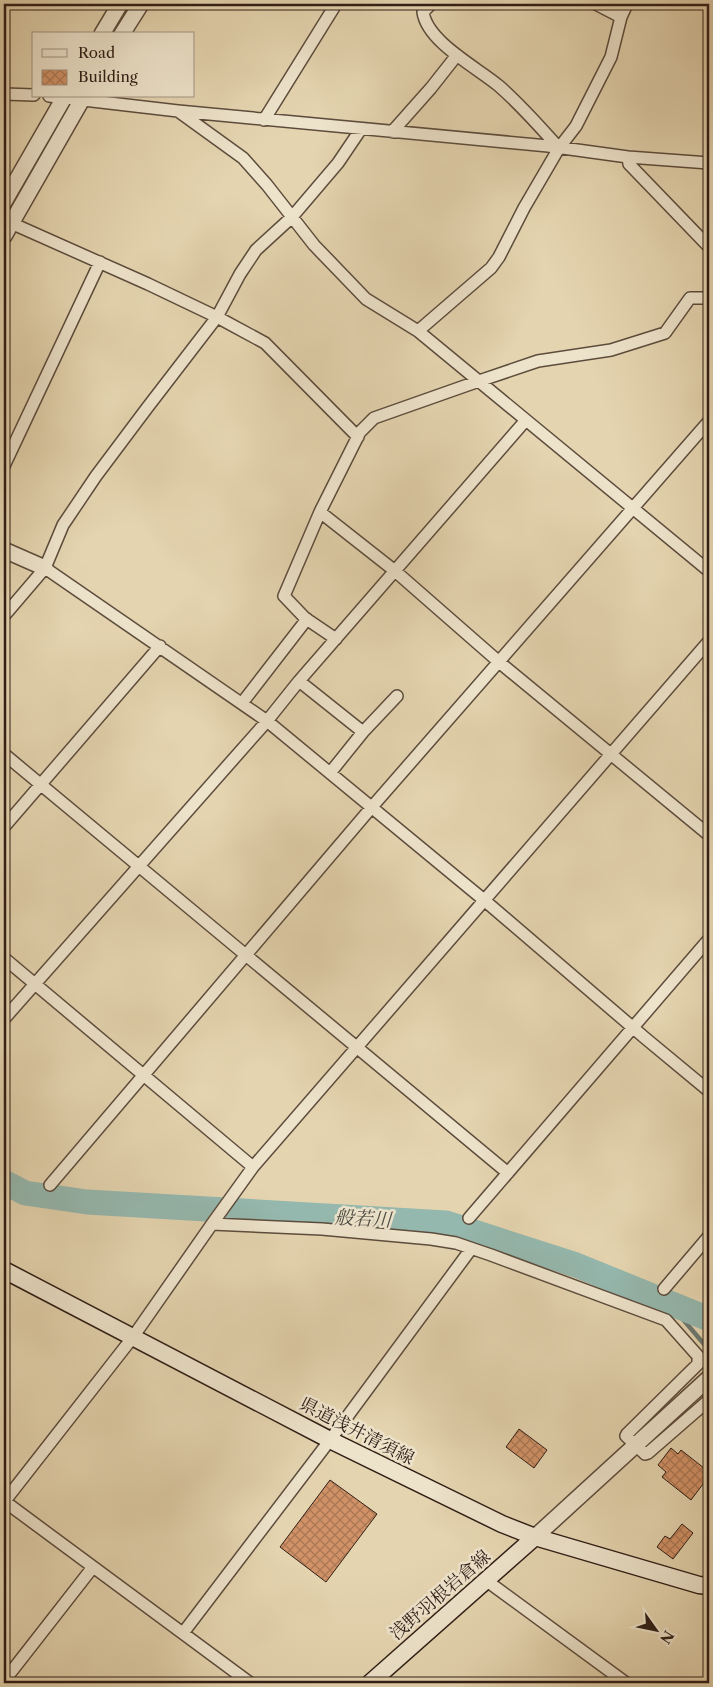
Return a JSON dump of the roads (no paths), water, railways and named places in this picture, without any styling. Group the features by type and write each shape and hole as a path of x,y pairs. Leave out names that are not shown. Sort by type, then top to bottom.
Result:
{"main road":[{"name":"県道浅井清須線","path":"4,1270 330,1440 502,1524 535,1537 699,1585 709,1586"},
{"name":"浅野羽根岩倉線","path":"370,1683 535,1537"}],"street":[{"path":"103,32 120,4"},
{"path":"123,32 141,4"},
{"path":"264,120 336,4"},
{"path":"431,4 423,12 424,20 446,47 498,86 526,111 559,148"},
{"path":"596,4 621,18"},
{"path":"418,331 491,268 499,257 524,208 559,148 576,126 611,57 621,18 627,4"},
{"path":"392,132 431,88 456,55"},
{"path":"4,94 32,96"},
{"path":"4,201 63,98"},
{"path":"358,438 265,343 217,317 100,262 7,229 84,98 178,112 559,148 628,157 709,163"},
{"path":"178,112 243,158 314,245 366,299 418,331 709,571"},
{"path":"4,616 45,568 63,525 96,476 217,317 240,274 256,250 292,217 338,163 360,129"},
{"path":"628,157 629,164 709,247"},
{"path":"4,466 100,262"},
{"path":"336,639 307,619 284,596 320,512 360,432 374,418 538,361 611,350 665,334 690,298 709,298"},
{"path":"4,1019 267,721 299,681 526,420"},
{"path":"50,1185 371,808 709,421"},
{"path":"320,512 395,572 499,662 709,834"},
{"path":"4,550 45,568 267,721 484,900 634,1029 709,1090"},
{"path":"242,703 307,619"},
{"path":"250,1683 4,1501 133,1337 253,1167 709,642"},
{"path":"4,827 160,646"},
{"path":"299,681 363,732"},
{"path":"330,773 363,732 397,696"},
{"path":"4,754 508,1173"},
{"path":"468,1218 634,1029 709,939"},
{"path":"4,958 253,1167"},
{"path":"212,1224 322,1229 431,1238 471,1249 666,1320 698,1356 698,1364 627,1434 626,1436 645,1454 709,1400"},
{"path":"664,1288 709,1236"},
{"path":"182,1633 330,1440 471,1249"},
{"path":"535,1537 709,1378"},
{"path":"4,1681 93,1567"},
{"path":"487,1581 626,1683"}],"waterway":[{"name":"般若川","path":"4,1182 25,1193 87,1202 446,1223 576,1265 709,1319"},
{"path":"670,1304 709,1350"}]}
